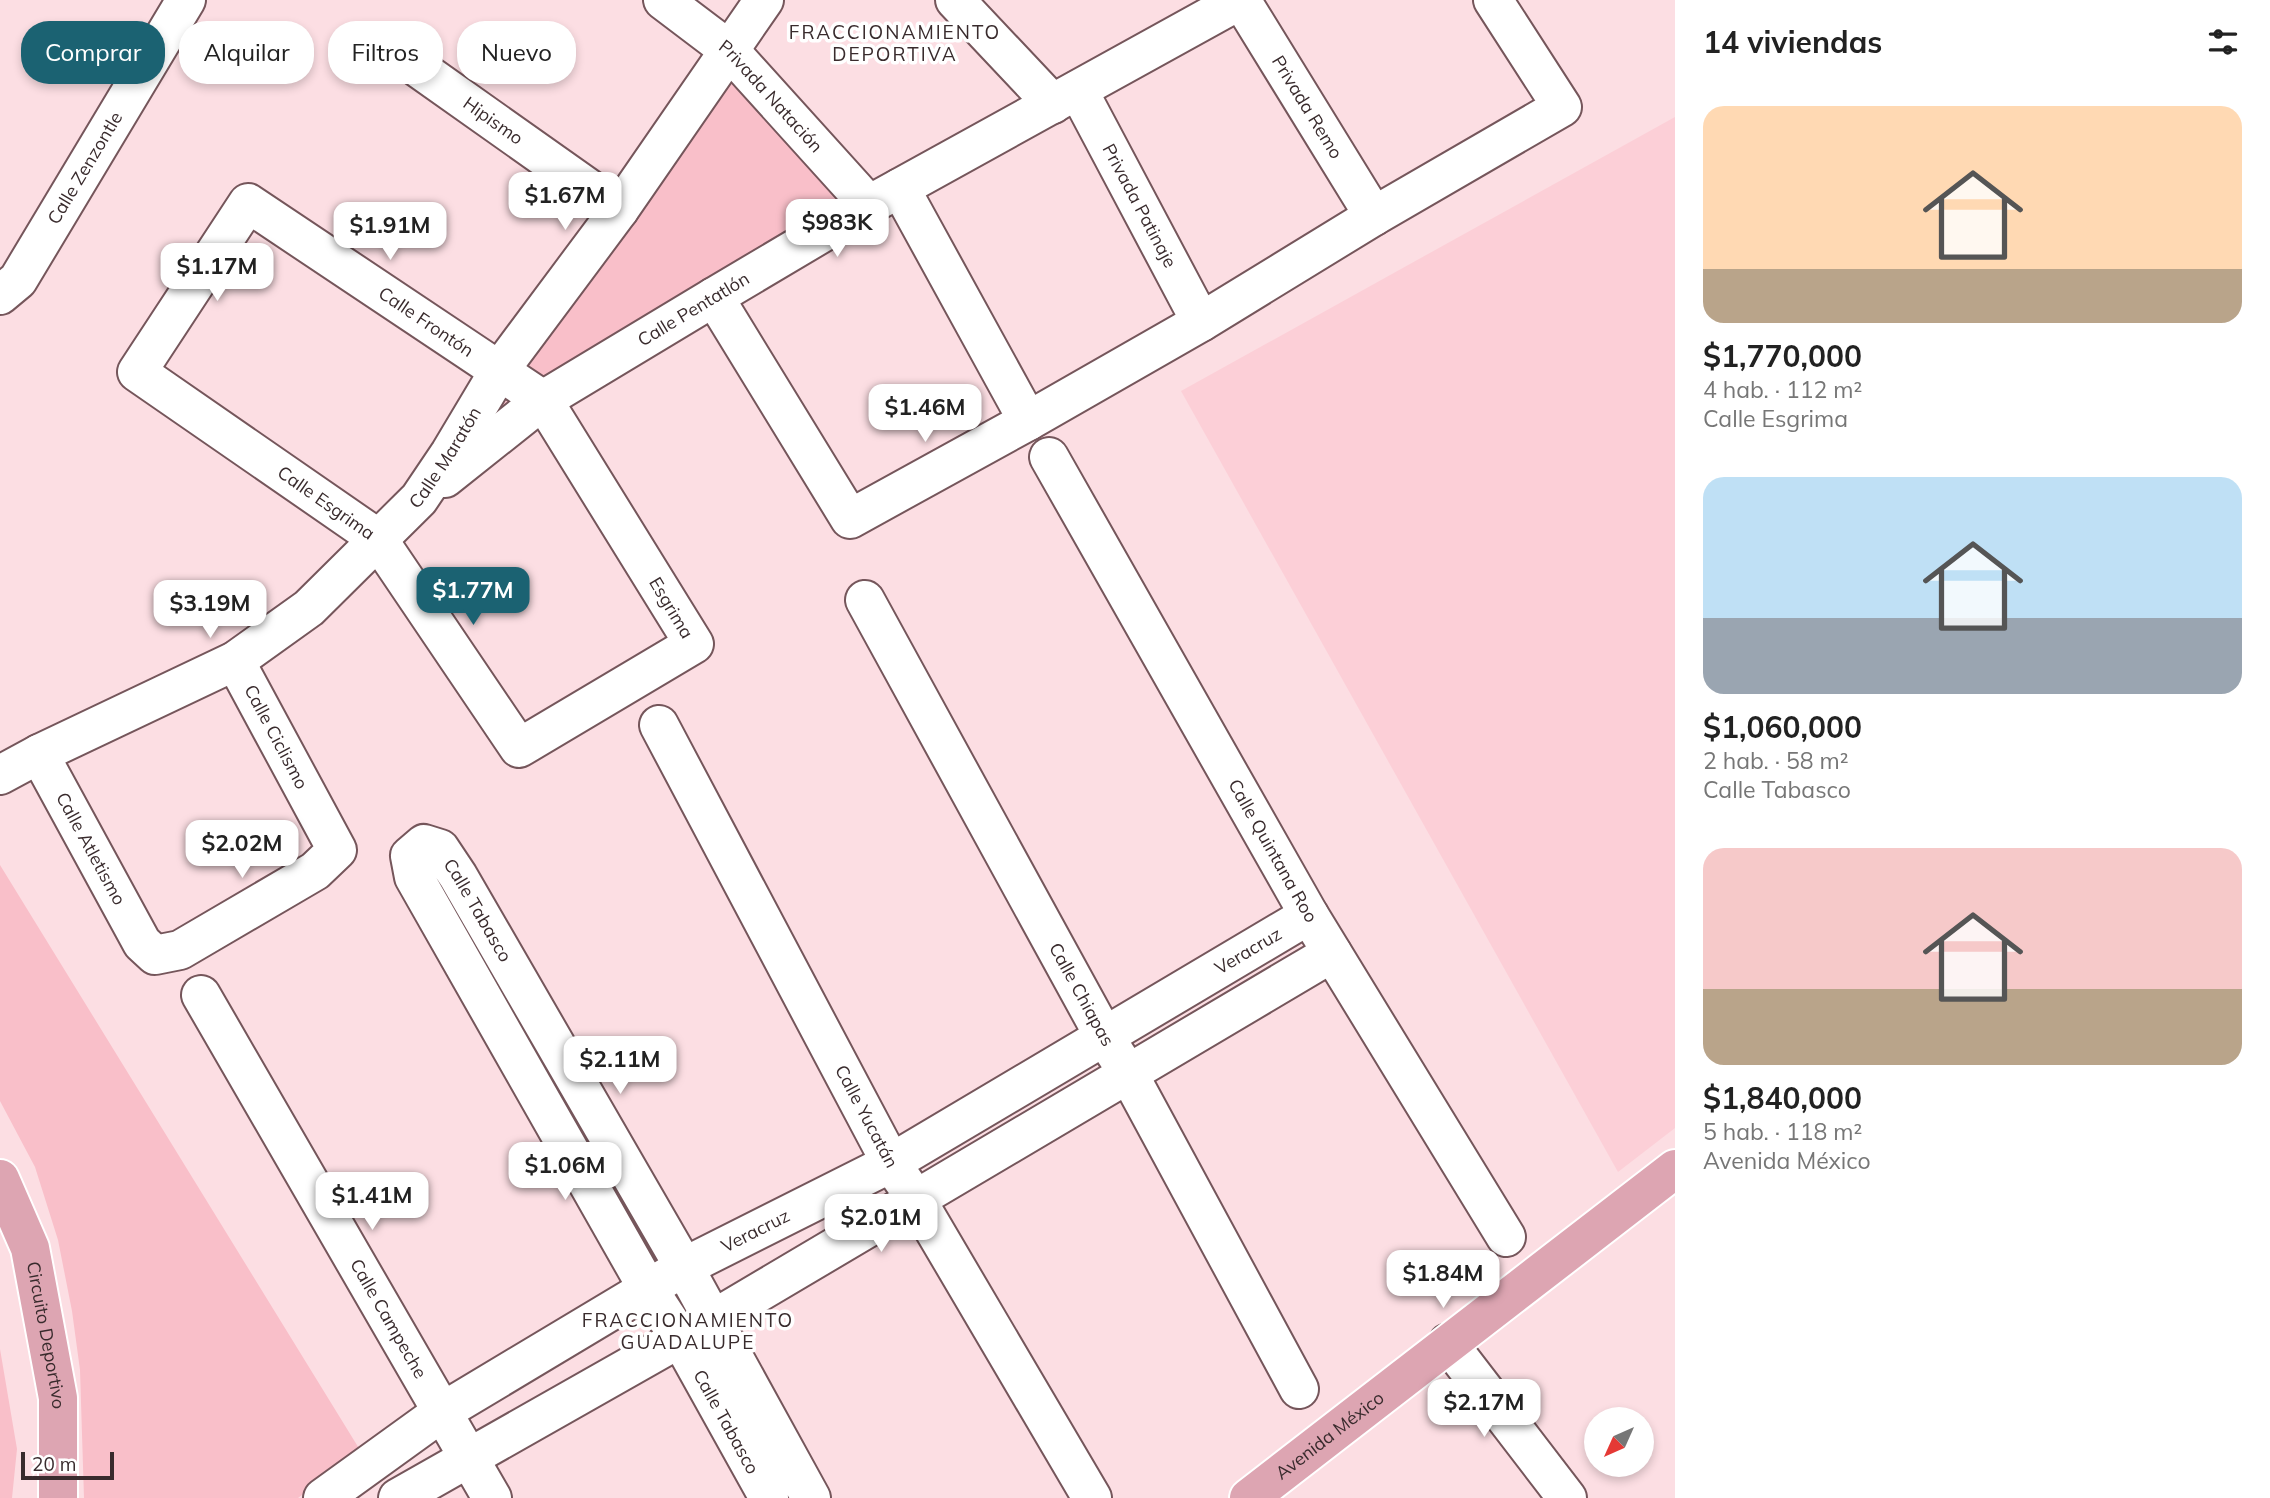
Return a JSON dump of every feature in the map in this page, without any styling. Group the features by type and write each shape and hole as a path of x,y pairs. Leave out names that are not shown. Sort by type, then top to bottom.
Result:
{"main road":[{"name":"Circuito Deportivo","path":"0,1179 30,1248 56,1384 58,1498"},
{"name":"Avenida México","path":"1249,1498 1448,1343 1670,1184"}],"street":[{"name":"Calle Zenzontle","path":"0,295 18,280 186,0"},
{"name":"Privada Natación","path":"663,0 729,50 884,196 1028,421"},
{"name":"Calle Maratón","path":"0,775 235,661 309,608 419,499 499,371 619,211 764,0"},
{"name":"Privada Patinaje","path":"955,0 1065,97 1201,321"},
{"name":"Calle Pentatlón","path":"419,499 543,400 884,196 1241,0"},
{"name":"Privada Remo","path":"1241,0 1374,216"},
{"path":"714,298 849,519 1028,421 1562,107 1493,0"},
{"name":"Hipismo","path":"441,84 619,211"},
{"name":"Calle Frontón","path":"137,372 248,203 543,400"},
{"name":"Calle Esgrima","path":"137,372 377,538 519,748"},
{"name":"Esgrima","path":"519,748 694,644 543,400"},
{"name":"Calle Quintana Roo","path":"1049,457 1308,915 1506,1237"},
{"name":"Calle Chiapas","path":"865,600 1104,1035 1128,1073 1299,1389"},
{"name":"Calle Ciclismo","path":"142,943 155,955 180,950 315,871 337,850 235,661"},
{"name":"Calle Yucatán","path":"659,725 891,1163 916,1199 1092,1498"},
{"name":"Calle Atletismo","path":"39,754 142,943"},
{"name":"Calle Tabasco","path":"769,1498 696,1329 684,1267 458,876 440,849 424,844 410,856 414,877 648,1289 696,1329 811,1498"},
{"name":"Veracruz","path":"323,1498 442,1412 684,1267 891,1163 1308,915"},
{"path":"398,1498 696,1329 1332,953"},
{"name":"Calle Campeche","path":"201,995 492,1498"},
{"path":"1448,1343 1567,1498"}],"shaded area":[{"path":"724,59 861,210 452,472"},
{"path":"1675,117 1675,1128 1618,1172 1181,391"},
{"path":"0,865 360,1450 298,1498 84,1498 80,1370 58,1240 35,1167 0,1101"},
{"path":"0,1349 17,1449 12,1498 0,1498"}],"district":[{"name":"FRACCIONAMIENTO DEPORTIVA","path":"895,43"},
{"name":"FRACCIONAMIENTO GUADALUPE","path":"688,1331"}]}
